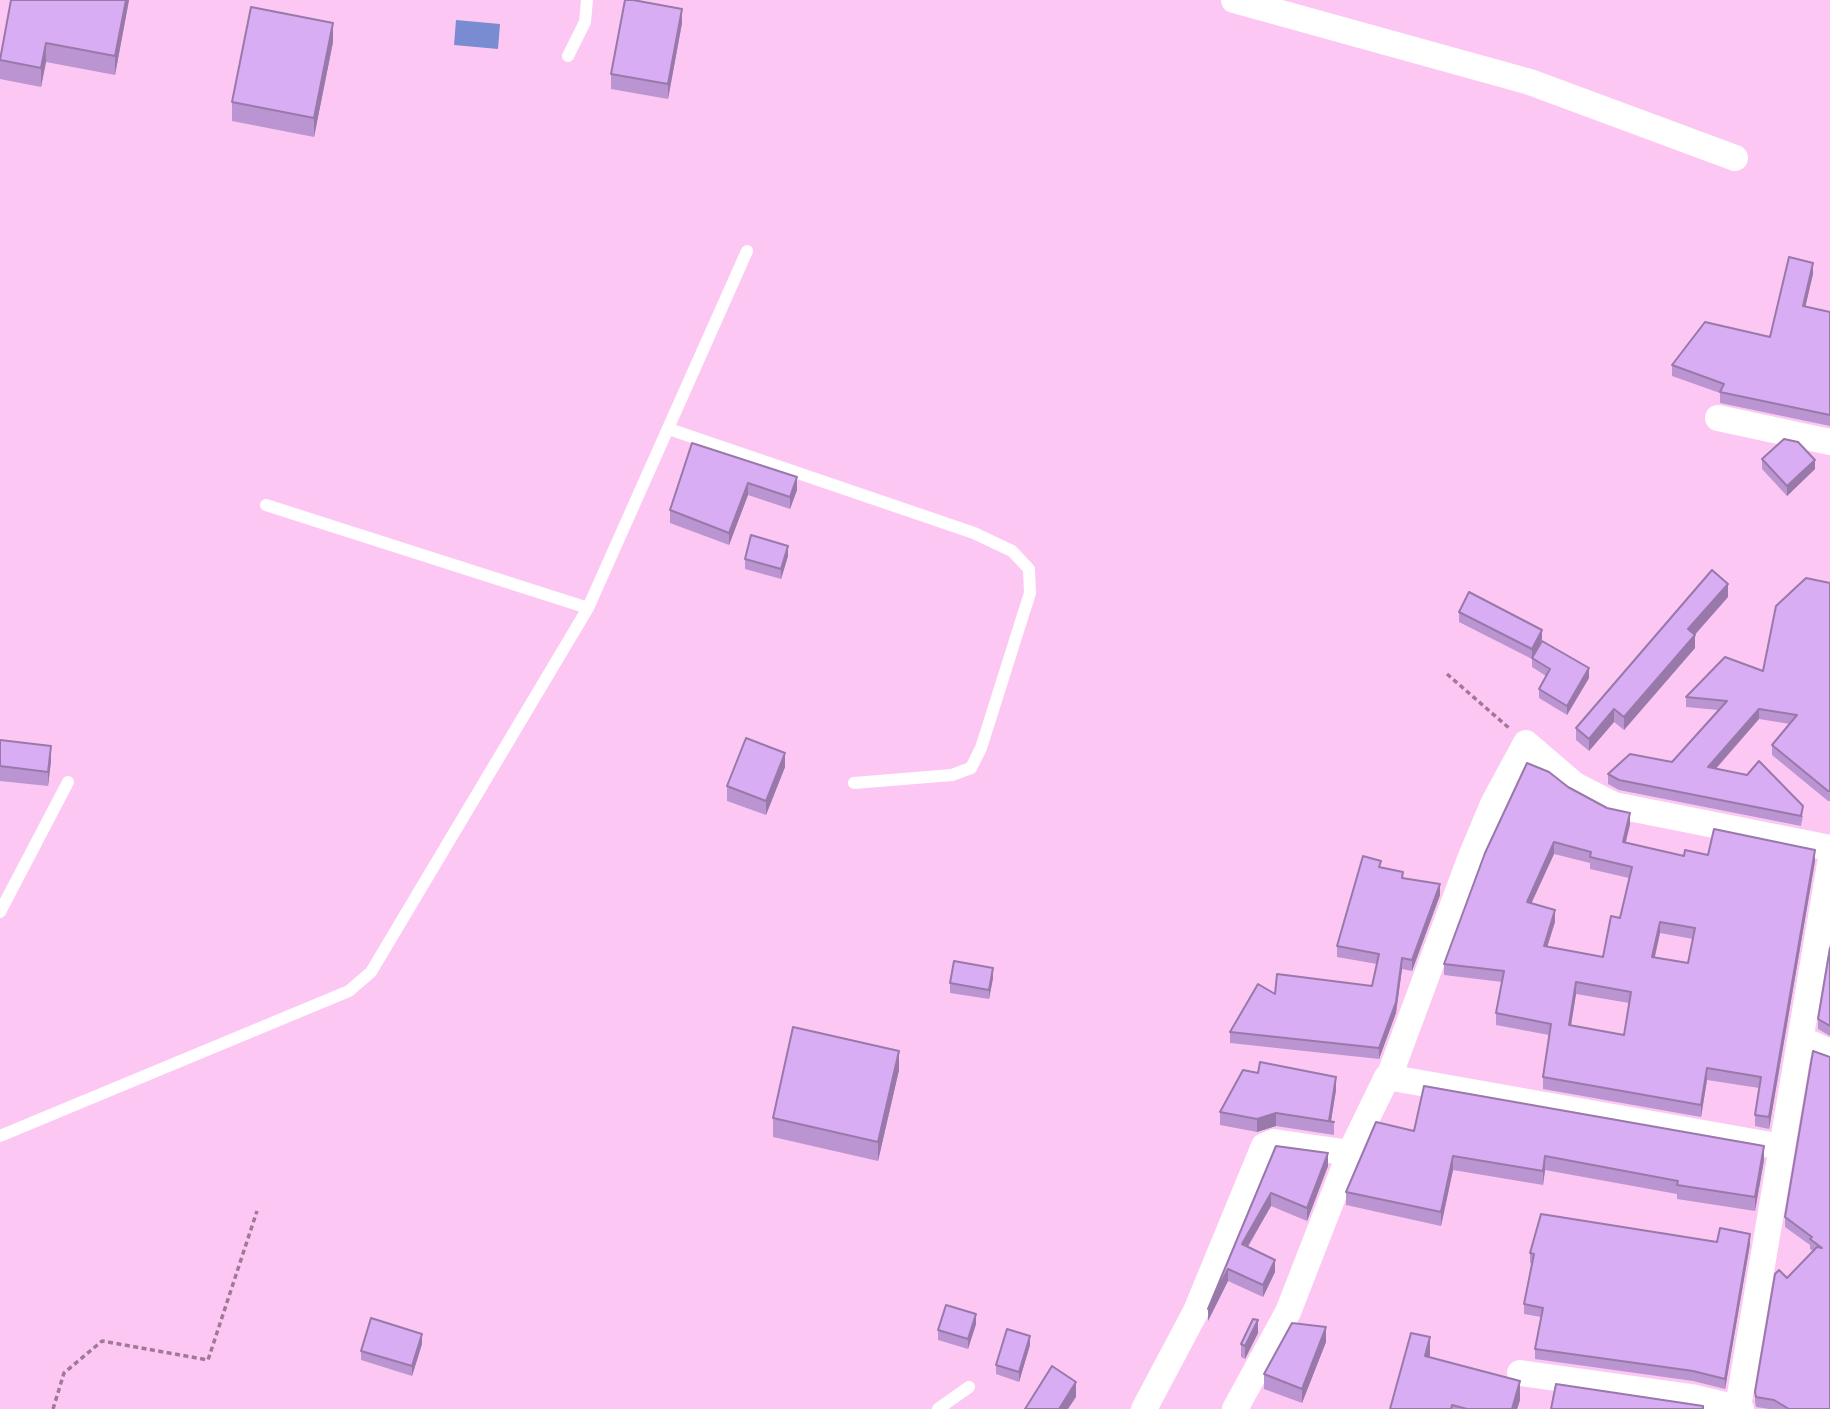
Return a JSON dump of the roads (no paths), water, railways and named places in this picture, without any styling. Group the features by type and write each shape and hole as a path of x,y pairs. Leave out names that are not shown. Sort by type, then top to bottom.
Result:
{"street":[{"path":"1234,0 1530,82 1735,158"},
{"path":"1718,418 1830,442"},
{"path":"1389,1077 1493,804 1526,743 1575,785 1614,805 1830,848"},
{"path":"1520,1373 1691,1397 1740,1408 1830,864"},
{"path":"1801,1039 1830,1052"},
{"path":"1235,1409 1289,1312 1350,1153 1384,1079 1389,1077 1782,1147"},
{"path":"1144,1409 1196,1311 1264,1146 1274,1142 1350,1153"}],"lane":[{"path":"568,55 585,22 587,0"},
{"path":"0,1136 359,984 371,972 588,608 747,251"},
{"path":"669,429 974,533 1012,551 1029,569 1030,593 981,748 971,768 952,775 854,783"},
{"path":"266,505 588,608"},
{"path":"0,912 68,782"},
{"path":"938,1409 969,1387"}],"water":[{"path":"456,20 500,24 498,49 454,45"}]}
